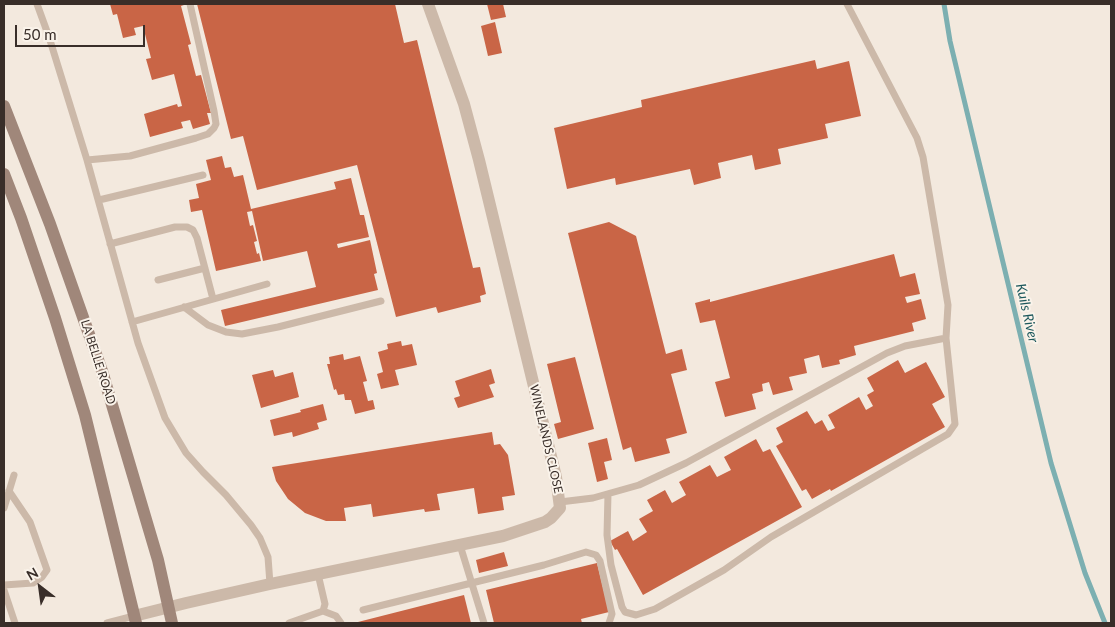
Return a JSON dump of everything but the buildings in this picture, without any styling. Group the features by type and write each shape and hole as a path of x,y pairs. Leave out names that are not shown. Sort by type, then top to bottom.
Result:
{"main road":[{"name":"LA BELLE ROAD","path":"4,106 50,224 102,371 158,560 172,623"},
{"path":"4,174 55,318 85,415 135,620"}],"street":[{"name":"WINELANDS CLOSE","path":"135,620 169,608 270,584 502,536 545,522 556,514 560,508 556,477 464,104 428,4"}],"lane":[{"path":"36,4 49,37 87,160 132,322 165,418 186,452 226,495 260,538 268,557 270,584"},
{"path":"87,160 130,156 196,138 208,134 214,128 216,124 214,111 190,4"},
{"path":"608,494 607,535 611,565 622,607 629,614 644,613 655,609 724,570 771,537 948,434 955,424 946,338 948,304 923,157 917,138 847,4"},
{"path":"99,200 203,176"},
{"path":"110,244 164,229 187,227 193,230 214,299"},
{"path":"158,280 205,268"},
{"path":"132,322 267,284"},
{"path":"184,307 208,325 226,332 242,334 278,327 381,301"},
{"path":"560,502 608,494 661,476 887,353 905,346 946,338"},
{"path":"4,508 14,475"},
{"path":"4,585 33,583 42,577 46,570 30,522 9,491"},
{"path":"460,545 484,623"},
{"path":"363,610 544,565 582,553 593,553 600,561 603,570 612,614 609,623"},
{"path":"318,574 325,604 323,611"},
{"path":"4,590 15,623"},
{"path":"289,623 323,611 336,616 340,623"},
{"name":"WINELANDS CLOSE","path":"107,623 135,620"}],"waterway":[{"name":"Kuils River","path":"944,4 950,41 1051,463 1085,573 1105,623"}]}
